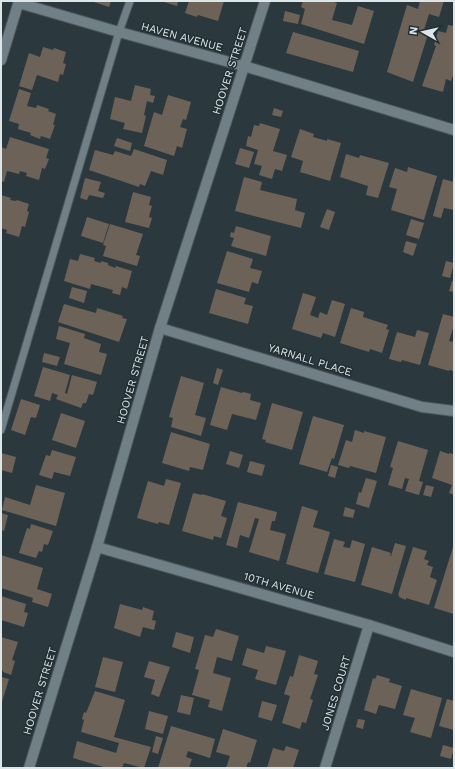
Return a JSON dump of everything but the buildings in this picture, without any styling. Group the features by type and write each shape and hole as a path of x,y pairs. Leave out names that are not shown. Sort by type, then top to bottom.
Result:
{"street":[{"name":"HOOVER STREET","path":"29,768 97,547 160,328 265,1"},
{"name":"HAVEN AVENUE","path":"19,2 119,32 244,66 454,129"},
{"path":"1,60 19,2"},
{"name":"YARNALL PLACE","path":"160,328 422,407 454,411"},
{"name":"10TH AVENUE","path":"97,547 369,625 454,652"},
{"name":"JONES COURT","path":"325,768 369,625"}],"lane":[{"path":"1,430 119,32 130,1"}]}
